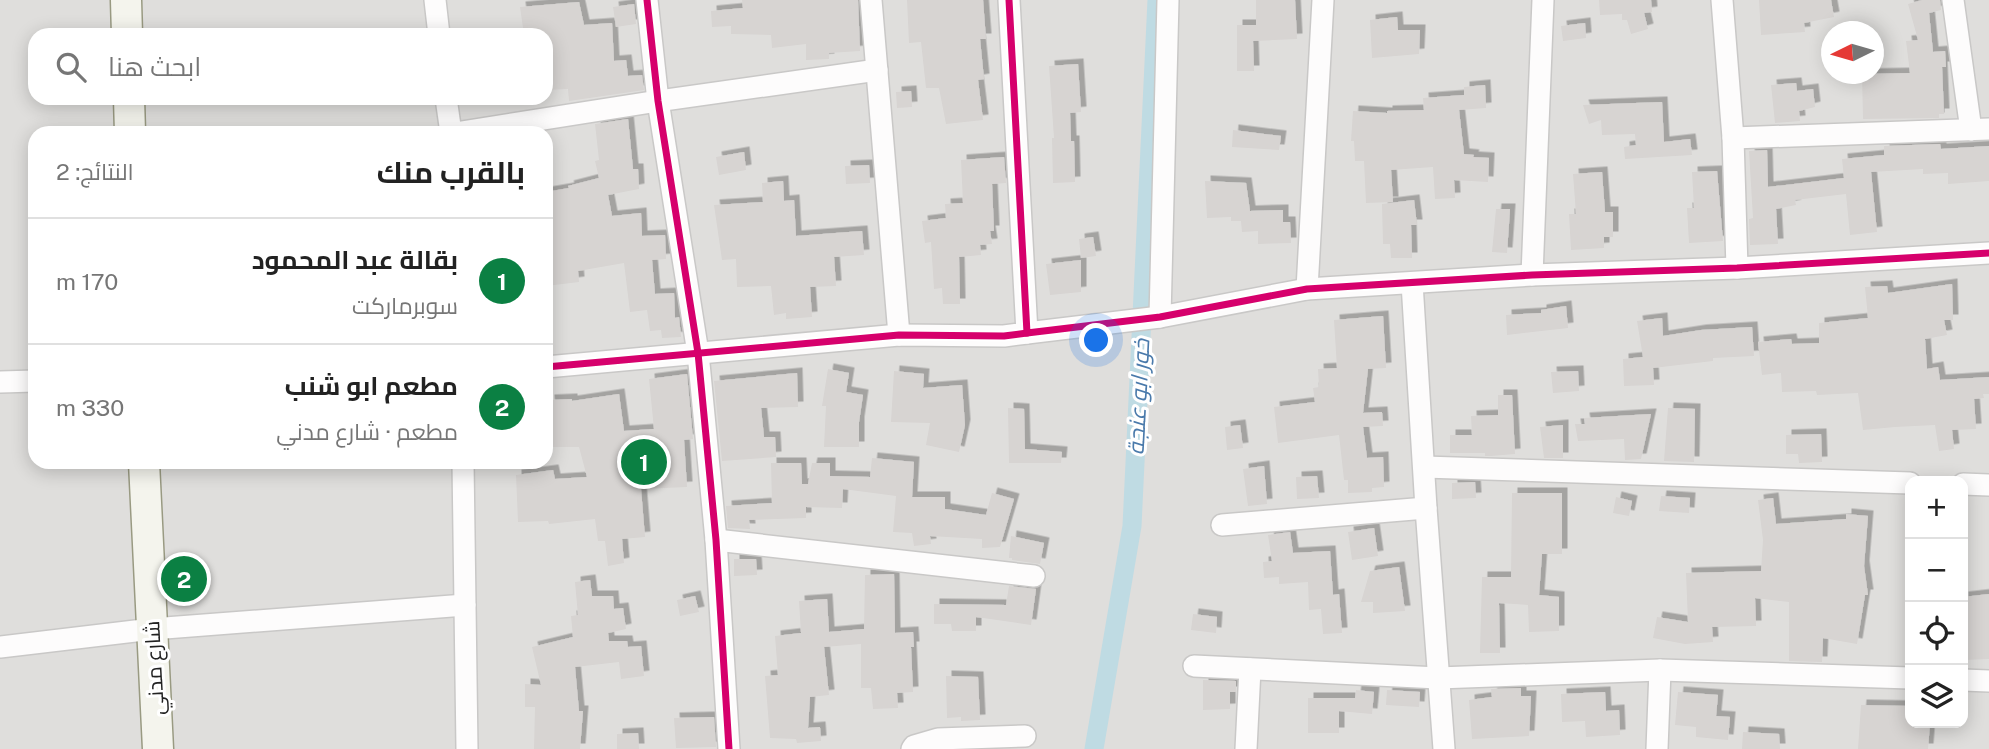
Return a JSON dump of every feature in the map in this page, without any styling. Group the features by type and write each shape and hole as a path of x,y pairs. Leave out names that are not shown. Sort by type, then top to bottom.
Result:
{"street":[{"path":"126,0 127,28"},
{"path":"435,0 438,28"},
{"path":"646,0 658,101 698,353 716,540 729,749"},
{"path":"871,0 899,335"},
{"path":"1009,0 1027,333"},
{"path":"1160,317 1168,0"},
{"path":"1307,289 1323,0"},
{"path":"1532,275 1543,0"},
{"path":"1722,0 1732,138 1737,268"},
{"path":"1732,138 1980,129 1953,0"},
{"path":"498,126 877,70"},
{"path":"129,105 130,126"},
{"path":"447,105 452,126"},
{"path":"553,366 899,335 1004,336 1160,317 1307,289 1532,275 1737,268 1989,253"},
{"path":"1412,283 1444,749"},
{"path":"0,382 28,381"},
{"path":"1424,467 1905,483"},
{"name":"شارع مدني","path":"144,469 158,749"},
{"path":"463,469 467,749"},
{"path":"1968,484 1989,485"},
{"path":"1222,525 1426,508"},
{"path":"716,540 1034,576"},
{"path":"0,647 152,629 464,605"},
{"path":"1194,666 1438,678 1660,670 1905,678"},
{"path":"1246,749 1250,669"},
{"path":"1657,749 1660,670"},
{"path":"1968,680 1989,681"},
{"path":"912,749 938,739 1025,736"}],"shaded area":[{"path":"0,0 1989,0 1989,749 0,749"}],"building":[{"path":"742,0 858,0 860,51 829,53 829,59 806,60 806,44 772,48 771,35 731,34 731,26 712,27 711,11 743,8"},
{"path":"907,0 983,0 986,39 980,39 984,79 978,80 983,120 946,124 939,88 926,88 921,42 909,43"},
{"path":"1256,0 1295,0 1297,39 1253,41 1254,71 1237,71 1237,25 1256,25"},
{"path":"1599,0 1651,0 1652,12 1644,13 1648,29 1631,34 1627,20 1622,20 1622,14 1600,15"},
{"path":"1759,0 1831,0 1834,17 1804,23 1805,32 1761,35"},
{"path":"1922,0 1940,0 1941,10 1929,13 1933,52 1945,51 1946,67 1942,67 1944,114 1939,114 1939,118 1863,119 1862,84 1884,84 1884,74 1910,73 1906,41 1918,40 1908,4"},
{"path":"579,2 584,25 612,23 614,61 626,60 628,76 642,75 644,90 569,101 568,89 553,90 553,28 523,28 520,7"},
{"path":"634,4 636,24 616,27 613,7"},
{"path":"1397,17 1398,30 1420,30 1419,54 1372,58 1370,20"},
{"path":"1585,23 1586,38 1563,41 1561,26"},
{"path":"1078,64 1081,112 1070,113 1075,182 1053,183 1054,138 1049,66"},
{"path":"1796,83 1797,91 1813,89 1815,107 1799,111 1800,121 1775,123 1771,85"},
{"path":"1485,85 1486,108 1459,110 1464,154 1489,158 1488,182 1454,180 1455,198 1435,199 1433,167 1391,170 1393,202 1366,203 1364,161 1355,161 1354,141 1351,141 1353,111 1387,113 1424,110 1423,98 1464,95 1464,87"},
{"path":"911,91 912,107 897,108 896,92"},
{"path":"1662,102 1664,142 1690,139 1692,155 1625,159 1624,147 1636,145 1635,134 1602,135 1601,120 1589,124 1583,105"},
{"path":"628,119 633,169 638,169 639,189 608,195 612,216 641,213 642,236 665,235 666,259 652,260 655,294 674,293 675,318 679,317 681,337 662,338 661,330 650,331 647,310 630,312 624,263 578,271 579,282 553,285 553,191 599,178 595,161 599,160 595,124"},
{"path":"1233,130 1281,136 1279,150 1232,147"},
{"path":"1940,144 1941,149 1989,146 1989,181 1948,184 1948,173 1923,174 1923,169 1871,172 1877,232 1850,235 1846,194 1795,200 1796,205 1776,209 1778,244 1750,245 1749,219 1753,218 1749,151 1767,150 1768,187 1844,178 1842,159 1884,155 1884,146"},
{"path":"744,152 746,170 719,175 716,157"},
{"path":"1004,157 1006,183 992,184 992,244 980,245 981,255 959,257 960,304 943,304 942,288 934,289 931,242 925,243 922,221 946,218 945,204 963,203 961,160"},
{"path":"869,165 870,183 846,184 845,166"},
{"path":"1717,171 1723,241 1689,243 1687,208 1694,208 1692,172"},
{"path":"1602,172 1605,212 1613,212 1613,237 1604,237 1604,248 1571,250 1569,214 1576,214 1573,174"},
{"path":"783,181 784,201 794,200 796,236 862,231 864,255 834,257 836,286 810,287 812,317 786,319 786,313 774,315 771,286 737,287 736,259 722,260 714,205 763,202 762,183"},
{"path":"1205,181 1246,183 1250,211 1283,210 1283,222 1290,222 1291,243 1258,244 1258,231 1242,232 1241,221 1231,221 1231,217 1207,218"},
{"path":"1414,200 1417,225 1411,225 1412,258 1391,258 1390,244 1383,244 1382,204"},
{"path":"1496,209 1510,209 1507,253 1492,252"},
{"path":"1093,237 1096,256 1081,258 1079,239"},
{"path":"1081,260 1081,292 1050,295 1046,264"},
{"path":"1952,284 1953,320 1944,320 1947,335 1925,339 1927,369 1938,367 1940,380 1989,377 1989,394 1983,394 1984,398 1974,399 1976,429 1952,430 1954,449 1939,451 1935,425 1863,430 1858,393 1817,395 1816,391 1782,392 1781,373 1762,375 1758,342 1791,339 1792,344 1819,343 1819,323 1868,318 1865,287 1887,286 1888,293"},
{"path":"1566,306 1568,328 1507,335 1506,315 1541,313 1541,310"},
{"path":"1383,316 1386,368 1368,369 1363,413 1382,412 1383,426 1363,427 1367,458 1383,457 1384,487 1372,488 1372,492 1348,493 1339,435 1278,443 1274,407 1315,402 1313,388 1319,387 1318,369 1337,368 1334,320"},
{"path":"1662,318 1663,336 1701,330 1752,327 1754,356 1713,358 1713,361 1653,368 1654,385 1624,386 1623,359 1643,357 1637,321"},
{"path":"828,369 849,373 846,392 863,395 859,447 824,447 826,406 822,406"},
{"path":"894,371 924,374 923,388 962,385 965,425 959,452 926,445 930,423 891,422"},
{"path":"1578,371 1579,391 1553,393 1551,372"},
{"path":"797,373 798,407 761,408 764,437 775,437 776,457 722,461 714,381"},
{"path":"687,374 693,439 684,440 687,487 641,489 645,537 622,539 624,563 608,566 605,541 598,541 595,519 549,524 548,521 518,522 516,475 553,470 555,479 587,477 579,447 553,447 553,400 572,401 619,394 624,431 654,429 649,379"},
{"path":"1498,395 1512,395 1515,454 1485,456 1485,453 1450,453 1450,435 1472,435 1471,416 1498,415"},
{"path":"1008,408 1024,409 1025,449 1062,452 1061,463 1009,463"},
{"path":"1668,408 1695,409 1694,462 1664,461"},
{"path":"1651,414 1641,459 1625,460 1624,439 1578,441 1575,424 1585,424 1584,418"},
{"path":"1240,425 1243,448 1227,450 1225,427"},
{"path":"1563,425 1563,458 1544,458 1540,427"},
{"path":"1821,434 1822,462 1799,463 1798,454 1786,454 1786,435"},
{"path":"872,458 914,462 912,497 945,497 945,509 986,515 992,493 1014,499 1000,547 982,548 982,539 930,536 931,544 914,546 912,533 893,532 896,496 843,489 842,508 806,507 806,518 749,520 750,529 728,528 726,506 772,503 771,463 801,463 802,484 808,484 812,463 830,463 830,476 870,477"},
{"path":"1264,466 1267,504 1248,506 1243,469"},
{"path":"1317,476 1319,498 1297,499 1296,477"},
{"path":"1475,482 1476,498 1452,499 1452,483"},
{"path":"1512,493 1562,493 1562,554 1542,554 1539,595 1559,597 1559,631 1529,632 1528,605 1499,603 1500,653 1480,653 1482,577 1511,577"},
{"path":"1661,496 1690,498 1689,513 1659,511"},
{"path":"1616,497 1632,501 1629,516 1613,513"},
{"path":"1773,498 1776,524 1846,519 1846,514 1868,516 1864,566 1868,595 1865,595 1857,644 1823,638 1822,662 1789,661 1789,602 1755,598 1756,626 1712,627 1713,642 1685,644 1653,638 1657,617 1688,622 1686,573 1761,571 1763,540 1758,500"},
{"path":"1374,528 1378,556 1352,560 1348,532"},
{"path":"1290,532 1293,553 1330,551 1333,595 1339,594 1342,633 1323,634 1321,609 1309,610 1308,582 1279,584 1279,577 1264,578 1263,562 1272,561 1268,535"},
{"path":"1011,536 1044,543 1040,564 1009,558"},
{"path":"734,559 756,559 757,575 734,576"},
{"path":"1399,567 1405,611 1373,613 1373,602 1361,602 1370,571"},
{"path":"894,574 895,633 913,632 913,692 897,693 898,708 873,709 871,688 861,688 861,644 824,647 829,695 810,697 808,728 820,727 821,741 797,743 796,739 770,738 765,676 778,675 775,636 801,633 799,601 827,599 829,632 864,629 865,575"},
{"path":"590,580 592,596 613,596 614,609 623,608 626,629 608,633 609,641 627,641 628,647 641,646 644,676 621,679 619,662 575,667 579,711 583,711 580,749 534,749 535,707 525,707 525,684 541,685 532,647 573,637 571,616 578,615 575,582"},
{"path":"1009,586 1036,589 1031,625 976,617 976,631 952,631 951,624 934,624 934,604 1006,605"},
{"path":"1989,594 1989,659 1968,660 1968,596"},
{"path":"695,596 699,612 680,616 677,600"},
{"path":"1193,614 1217,617 1216,633 1191,630"},
{"path":"946,676 978,677 980,720 961,721 961,717 947,718"},
{"path":"1203,680 1236,681 1236,692 1230,692 1230,709 1203,710"},
{"path":"1521,688 1521,696 1531,696 1529,736 1472,739 1469,700 1492,697 1491,689"},
{"path":"1356,690 1374,692 1372,714 1339,711 1339,733 1308,733 1308,698 1355,698"},
{"path":"1387,690 1420,692 1419,707 1386,705"},
{"path":"1605,692 1606,711 1619,710 1620,735 1586,737 1585,721 1562,722 1561,694"},
{"path":"1678,692 1718,695 1716,716 1730,717 1728,740 1696,737 1696,727 1675,725"},
{"path":"1861,705 1905,706 1905,728 1930,728 1928,749 1858,749"},
{"path":"714,717 716,747 676,748 674,718"},
{"path":"1743,732 1779,734 1780,749 1742,749"},
{"path":"638,733 639,749 617,749 617,734"}],"waterway":[{"name":"خور ابو عنجة","path":"1094,749 1132,526 1157,0"}],"cycle path":[{"path":"647,0 658,101 698,353 716,540 729,749"},
{"path":"553,366 899,335 1004,336 1027,333 1009,0"},
{"path":"1027,333 1160,317 1307,289 1532,275 1737,268 1989,253"}],"place":[{"name":"بقالة عبد المحمود","path":"644,462"},
{"name":"مطعم ابو شنب","path":"184,579"}]}
